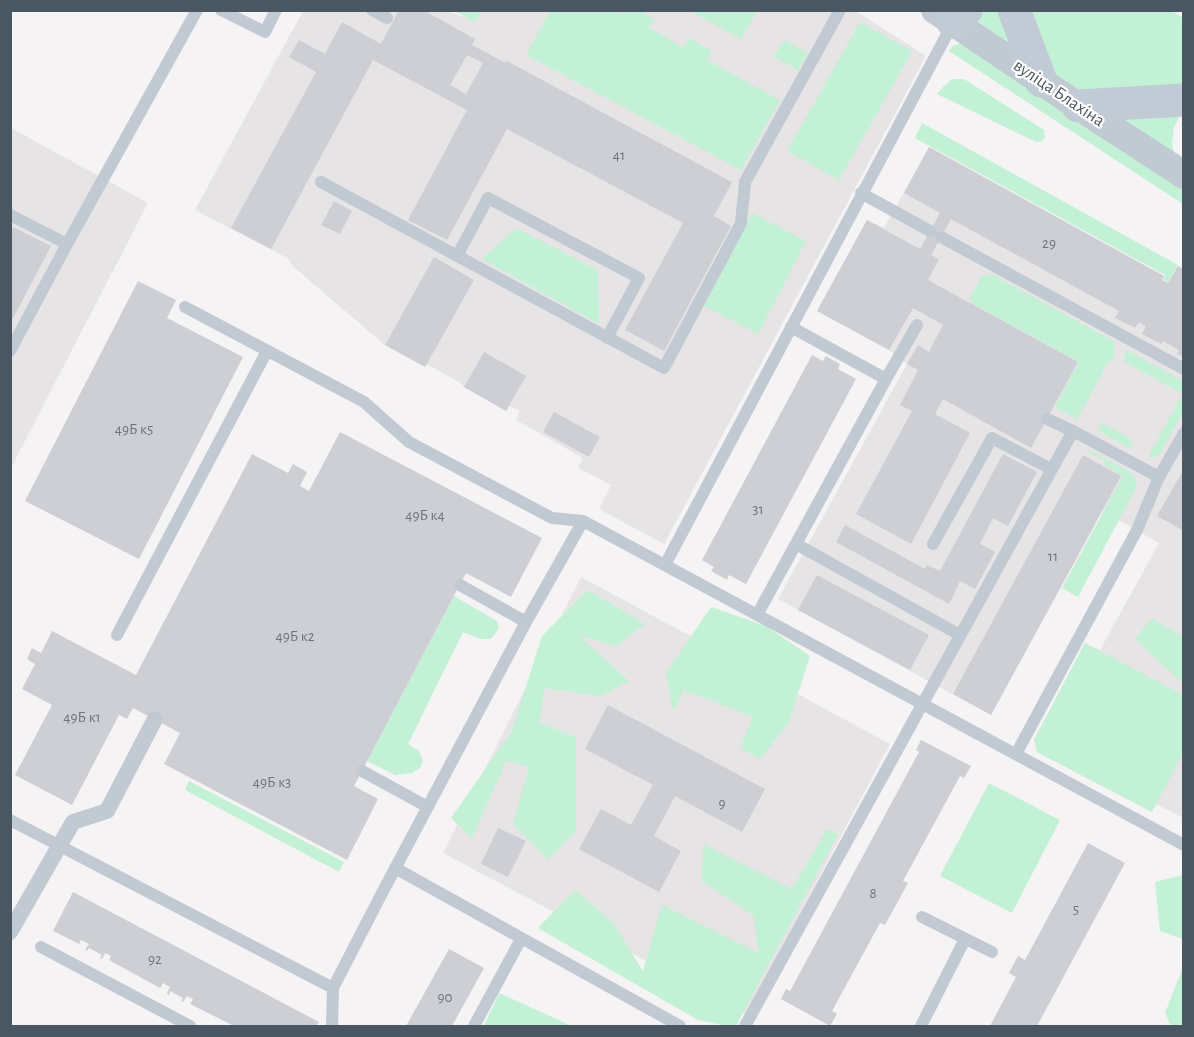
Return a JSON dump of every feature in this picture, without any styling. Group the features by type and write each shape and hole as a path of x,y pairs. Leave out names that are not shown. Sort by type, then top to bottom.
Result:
{"main road":[{"path":"1014,10 1041,81"},
{"path":"1078,106 1184,100"}],"street":[{"name":"вуліца Блахіна","path":"951,14 1041,81 1184,175"},
{"path":"10,932 73,822 107,811 155,719"}],"lane":[{"path":"10,351 197,10"},
{"path":"221,10 265,32 276,10"},
{"path":"372,10 387,18"},
{"path":"321,182 664,368 741,223 745,182 840,10"},
{"path":"665,564 861,193 951,14"},
{"path":"861,193 1184,369"},
{"path":"457,256 488,198 639,278 607,338"},
{"path":"10,215 67,244"},
{"path":"185,307 364,402 409,442 552,518 584,521 1184,845"},
{"path":"757,615 917,325"},
{"path":"791,327 886,379"},
{"path":"117,635 267,351"},
{"path":"1047,419 1159,477"},
{"path":"745,1026 1073,431"},
{"path":"1016,754 1137,530 1159,477 1184,434"},
{"path":"933,544 992,438 1051,470"},
{"path":"332,1026 333,988 526,622 584,521"},
{"path":"796,544 960,635"},
{"path":"460,585 526,622"},
{"path":"362,771 428,807"},
{"path":"10,820 333,988"},
{"path":"395,868 680,1026"},
{"path":"922,917 992,952"},
{"path":"474,1026 520,939"},
{"path":"921,1026 965,939"},
{"path":"41,947 190,1026"}],"shaded area":[{"path":"481,10 856,11 926,56 664,544 599,509 611,485 578,468 583,458 516,420 520,411 509,406 506,411 432,367 385,345 295,268 287,258 195,210 303,11 447,11 475,21"},
{"path":"11,128 148,203 11,468"},
{"path":"929,147 1164,276 1162,280 1168,283 1178,266 1183,269 1183,818 1156,804 1152,812 1037,752 1034,740 1085,643 1100,650 1159,543 1103,511 991,715 778,599 907,364 889,350 817,311 867,220 884,228"},
{"path":"581,577 890,744 746,1014 443,853"}],"green space":[{"path":"454,11 481,11 475,22"},
{"path":"550,11 617,11 624,14 626,11 639,11 654,19 649,28 683,47 689,38 712,51 707,60 780,100 741,170 526,55"},
{"path":"690,11 757,11 741,39"},
{"path":"973,11 1006,11 1021,52 969,15"},
{"path":"1025,11 1172,11 1183,18 1183,86 1076,95 1050,77"},
{"path":"860,22 912,51 839,180 787,151"},
{"path":"784,40 808,53 798,70 774,57"},
{"path":"961,43 1183,184 1183,204 949,51 954,45"},
{"path":"952,79 964,79 1044,130 1045,137 1042,141 1036,142 937,94"},
{"path":"1099,112 1180,116 1174,127 1172,144 1177,165"},
{"path":"922,123 1178,265 1168,282 1163,279 1165,275 915,138"},
{"path":"752,213 806,241 758,334 704,306"},
{"path":"516,228 598,270 599,324 482,259"},
{"path":"993,275 1115,342 1113,361 1109,360 1077,420 1055,407 1079,362 972,303 973,301 969,299 982,276"},
{"path":"1125,349 1183,381 1183,394 1125,362"},
{"path":"1180,398 1183,400 1183,412 1160,454 1148,457"},
{"path":"1102,423 1130,438 1132,449 1098,431"},
{"path":"1090,450 1131,473 1136,479 1137,486 1078,597 1062,588 1123,476 1104,465 1105,461 1089,452"},
{"path":"588,590 645,624 616,646 579,636 629,681 600,696 545,688 539,722 576,737 576,831 548,860 513,824 529,767 506,761 472,838 451,818 512,731 542,636"},
{"path":"454,596 497,621 499,628 491,639 480,639 463,632 408,744 419,751 423,761 420,768 412,773 395,775 367,761"},
{"path":"711,607 766,626 810,656 789,722 760,759 740,748 753,717 684,690 673,711 666,673"},
{"path":"1152,618 1183,637 1183,681 1179,680 1135,639"},
{"path":"1085,643 1183,695 1183,753 1152,812 1037,752 1034,740"},
{"path":"189,781 344,862 339,872 185,790"},
{"path":"989,783 1060,820 1012,913 940,876"},
{"path":"827,829 838,834 736,1026 698,1020 538,928 575,890 613,923 643,971 662,905 759,953 753,915 702,881 703,844 792,889"},
{"path":"1184,875 1183,939 1160,931 1155,882"},
{"path":"1183,967 1183,1023 1180,1026 1171,1026 1165,1013"},
{"path":"499,993 572,1026 484,1026"}],"building":[{"path":"399,10 423,10 475,39 472,45 506,63 507,61 732,182 714,216 731,226 664,351 625,330 683,223 507,129 447,240 408,220 467,110 373,60 271,249 231,228 316,72 289,57 299,40 325,54 342,22 381,44","holes":["467,55 483,63 466,94 450,85"]},
{"path":"929,147 1164,276 1162,280 1168,283 1178,266 1184,269 1184,357 1177,354 1179,350 1163,341 1161,344 1142,334 1146,326 1139,322 1135,328 1115,318 1119,311 951,219 931,255 939,259 928,280 1078,362 1031,448 943,399 935,414 970,433 911,544 856,514 912,411 900,405 918,370 907,364 918,345 929,352 943,325 913,308 889,350 817,311 867,220 920,249 940,213 904,193"},
{"path":"334,201 352,211 340,234 321,225"},
{"path":"13,227 51,246 10,324 10,232"},
{"path":"434,257 474,280 425,367 385,345"},
{"path":"138,281 176,300 167,318 243,357 139,559 25,501"},
{"path":"484,352 526,376 506,411 464,387"},
{"path":"812,355 823,361 826,356 840,364 838,369 856,379 746,584 729,575 727,580 711,571 714,567 702,560"},
{"path":"554,412 600,437 589,457 543,432"},
{"path":"340,432 542,538 511,597 466,573 354,786 378,799 347,860 164,764 180,733 133,708 127,719 119,715 72,805 15,775 52,705 22,689 35,664 27,659 32,648 41,653 52,631 136,675 252,454 288,473 293,464 307,472 300,486 309,491"},
{"path":"1003,454 1037,472 1008,526 993,518 980,544 995,552 975,589 960,581 949,604 836,542 845,525 925,569 927,565 940,571"},
{"path":"1083,455 1121,476 991,715 953,694"},
{"path":"1184,469 1184,531 1157,516"},
{"path":"817,575 929,635 910,670 798,610"},
{"path":"608,705 765,789 742,832 675,796 654,836 681,851 659,892 579,849 601,809 631,825 653,785 585,749"},
{"path":"921,740 971,766 964,778 960,776 903,881 908,883 885,925 880,923 832,1011 837,1014 830,1026 781,999 786,989 790,991 919,752 916,750"},
{"path":"498,828 526,841 508,877 481,864"},
{"path":"1088,843 1125,863 1037,1026 990,1026 1016,977 1009,973 1018,956 1025,960"},
{"path":"73,892 319,1022 316,1026 234,1026 190,1004 193,999 187,996 183,1002 181,1001 183,998 170,991 169,995 167,993 170,987 163,983 160,988 109,960 111,956 105,953 102,959 100,958 102,955 89,948 85,950 89,944 81,940 79,944 53,931"},
{"path":"449,949 484,968 452,1026 406,1026"}]}
